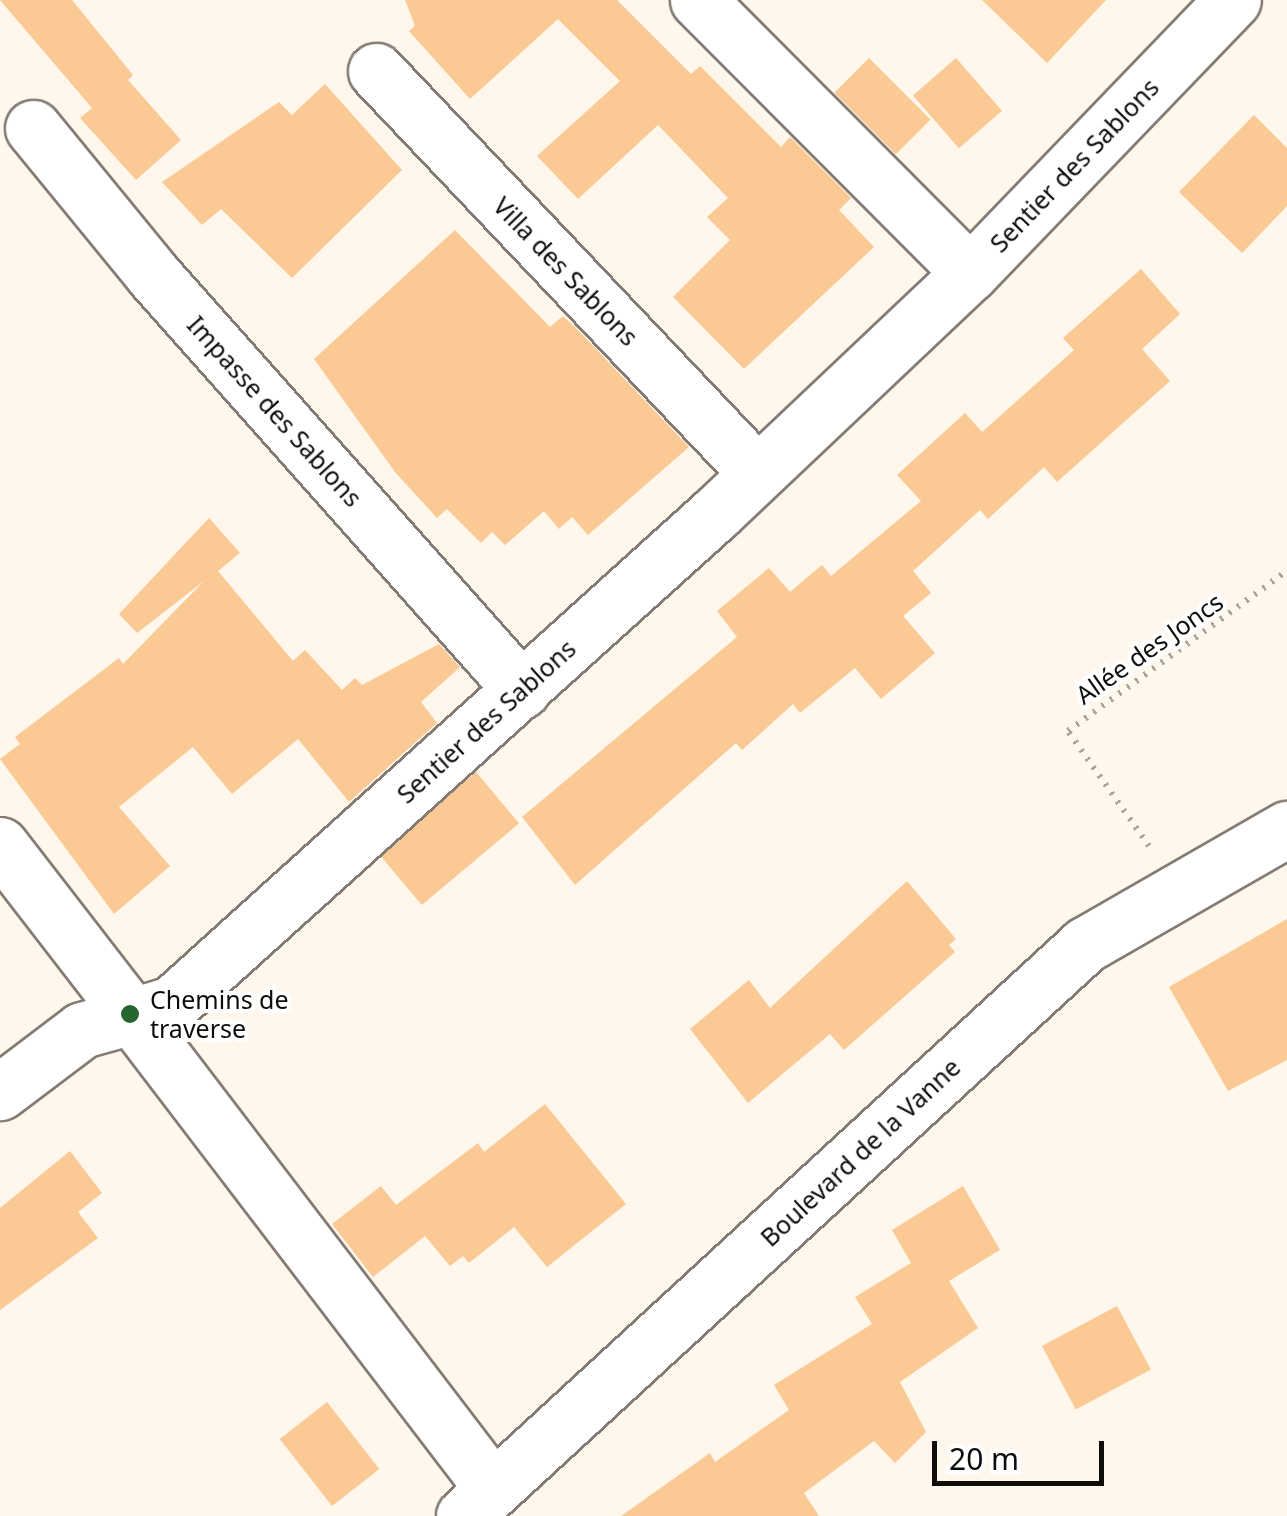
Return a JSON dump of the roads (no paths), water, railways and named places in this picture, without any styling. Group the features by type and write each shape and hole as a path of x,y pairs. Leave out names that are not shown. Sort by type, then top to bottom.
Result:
{"street":[{"path":"698,0 970,273"},
{"name":"Sentier des Sablons","path":"0,1092 82,1030 172,1004 522,690 970,273 1233,0"},
{"name":"Villa des Sablons","path":"376,72 755,471"},
{"name":"Impasse des Sablons","path":"33,128 154,276 522,690"},
{"name":"Boulevard de la Vanne","path":"472,1494 1085,945 1287,829"},
{"path":"0,844 132,1016 472,1494"}],"place":[{"name":"Chemins de traverse","path":"130,1014"}]}
